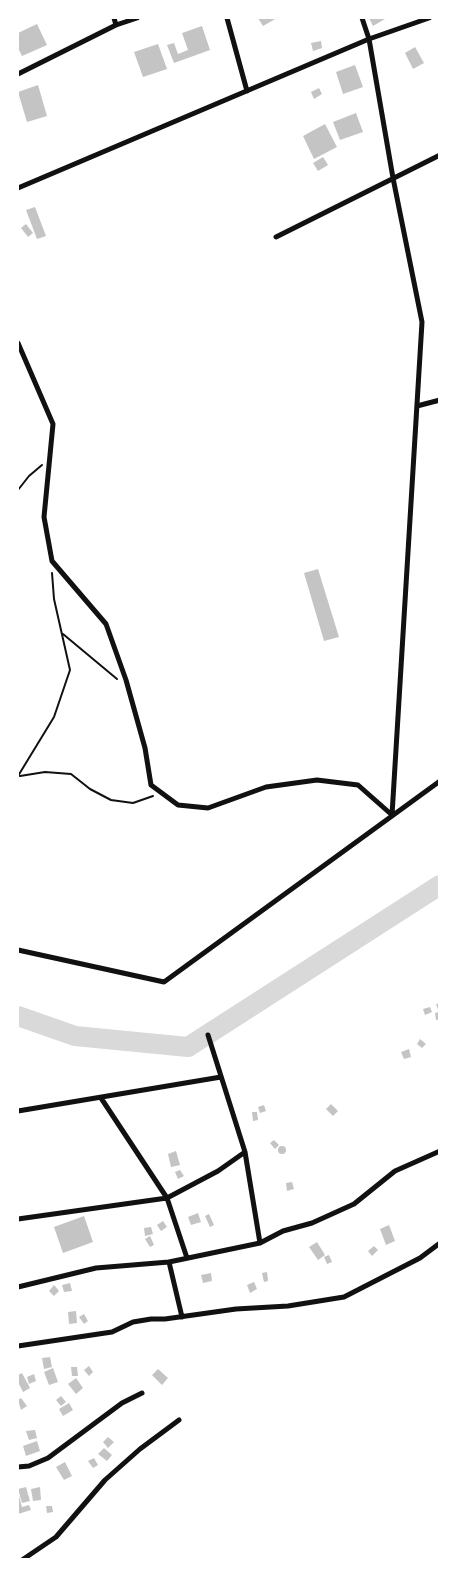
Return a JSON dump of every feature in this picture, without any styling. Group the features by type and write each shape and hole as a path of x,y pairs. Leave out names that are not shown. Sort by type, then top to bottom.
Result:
{"street":[{"path":"114,18 116,25"},
{"path":"18,74 116,25 137,18"},
{"path":"227,18 247,91"},
{"path":"362,18 369,39 393,178 422,322 392,815"},
{"path":"18,188 369,39 429,18"},
{"path":"276,237 440,155"},
{"path":"18,343 53,424 44,517 52,561 106,624 145,748 150,785 178,805 208,808 266,787 317,780 358,785 392,815"},
{"path":"417,406 440,400"},
{"path":"18,950 164,982 440,781"},
{"path":"208,1035 245,1152 260,1243"},
{"path":"18,1111 221,1078"},
{"path":"101,1098 167,1198 187,1258"},
{"path":"18,1287 96,1268 169,1262 260,1243 283,1231 312,1223 354,1204 395,1171 440,1150"},
{"path":"18,1219 167,1198 218,1171 245,1152"},
{"path":"18,1346 112,1332 133,1322 151,1319 182,1317 236,1308 288,1306 344,1297 420,1258 440,1243"},
{"path":"169,1262 182,1317"},
{"path":"18,1467 29,1466 48,1458 122,1403 142,1393"},
{"path":"22,1560 56,1537 105,1480 140,1449 179,1420"}],"path":[{"path":"18,490 29,476 50,458"},
{"path":"18,777 54,717 70,670 54,599 52,561"},
{"path":"63,634 128,689"},
{"path":"18,777 44,772 71,774 90,789 111,800 133,803 162,793"}],"building":[{"path":"258,18 277,18 263,26"},
{"path":"369,18 384,18 385,19 373,26"},
{"path":"37,24 47,45 22,56 18,48 18,33"},
{"path":"202,26 210,50 174,63 167,45 174,43 178,54 188,50 182,33"},
{"path":"321,41 322,48 313,51 311,43"},
{"path":"158,44 167,69 143,77 134,52"},
{"path":"415,47 424,63 413,69 405,53"},
{"path":"355,65 363,87 343,94 336,72"},
{"path":"38,85 47,116 27,122 18,92"},
{"path":"319,88 322,94 314,99 311,92"},
{"path":"356,113 363,132 340,140 333,122"},
{"path":"325,124 337,147 314,159 303,136"},
{"path":"323,157 328,165 318,171 313,163"},
{"path":"35,207 46,236 37,239 26,210"},
{"path":"26,224 33,233 28,237 21,228"},
{"path":"318,569 339,637 324,641 304,573"},
{"path":"440,1003 440,1020 436,1020 435,1013 439,1012 436,1004"},
{"path":"430,1007 432,1012 425,1015 423,1009"},
{"path":"420,1039 426,1044 422,1048 417,1044"},
{"path":"409,1049 411,1057 404,1059 401,1052"},
{"path":"331,1104 338,1111 333,1116 326,1109"},
{"path":"264,1105 266,1111 260,1113 258,1107"},
{"path":"252,1112 257,1112 258,1120 253,1121"},
{"path":"274,1140 279,1145 275,1149 270,1143"},
{"path":"282,1146 286,1150 282,1154 278,1150"},
{"path":"176,1151 180,1165 171,1167 168,1154"},
{"path":"180,1170 184,1176 178,1179 175,1172"},
{"path":"292,1182 294,1189 287,1191 286,1183"},
{"path":"198,1213 201,1222 191,1225 188,1217"},
{"path":"209,1214 214,1225 210,1227 205,1216"},
{"path":"84,1216 93,1242 63,1253 54,1227"},
{"path":"163,1221 167,1227 161,1231 157,1225"},
{"path":"389,1225 395,1241 386,1245 380,1229"},
{"path":"151,1227 153,1234 145,1236 144,1228"},
{"path":"150,1236 154,1245 150,1247 145,1239"},
{"path":"317,1242 325,1255 318,1260 309,1247"},
{"path":"374,1246 378,1250 372,1256 368,1251"},
{"path":"329,1255 332,1262 327,1264 324,1257"},
{"path":"267,1272 268,1281 264,1282 262,1273"},
{"path":"211,1273 212,1281 203,1283 201,1275"},
{"path":"254,1282 257,1289 250,1293 247,1285"},
{"path":"70,1283 72,1291 64,1292 62,1285"},
{"path":"54,1285 59,1291 54,1296 49,1291"},
{"path":"76,1311 77,1323 69,1324 68,1312"},
{"path":"84,1314 88,1321 84,1324 79,1317"},
{"path":"50,1357 52,1367 44,1369 42,1358"},
{"path":"89,1366 93,1372 89,1376 84,1370"},
{"path":"71,1367 77,1367 78,1376 72,1376"},
{"path":"53,1368 58,1382 49,1385 44,1372"},
{"path":"158,1369 168,1378 162,1385 152,1375"},
{"path":"22,1373 30,1388 23,1392 18,1382 18,1375"},
{"path":"34,1374 36,1381 29,1384 27,1377"},
{"path":"76,1378 83,1388 76,1394 68,1384"},
{"path":"61,1396 66,1402 61,1406 56,1400"},
{"path":"21,1398 27,1406 21,1410 18,1400"},
{"path":"69,1403 73,1410 63,1416 59,1409"},
{"path":"35,1430 37,1438 29,1440 26,1431"},
{"path":"108,1437 114,1442 108,1448 103,1442"},
{"path":"37,1441 40,1451 26,1456 23,1446"},
{"path":"104,1448 112,1455 107,1461 98,1454"},
{"path":"94,1458 98,1465 93,1468 88,1461"},
{"path":"65,1462 72,1476 64,1480 56,1467"},
{"path":"26,1487 30,1501 22,1503 18,1489"},
{"path":"40,1487 41,1500 33,1501 31,1489"},
{"path":"18,1492 22,1507 29,1505 31,1510 18,1514"},
{"path":"46,1506 52,1506 53,1512 47,1513"}],"waterway":[{"path":"18,1016 75,1036 188,1047 440,885"}]}
